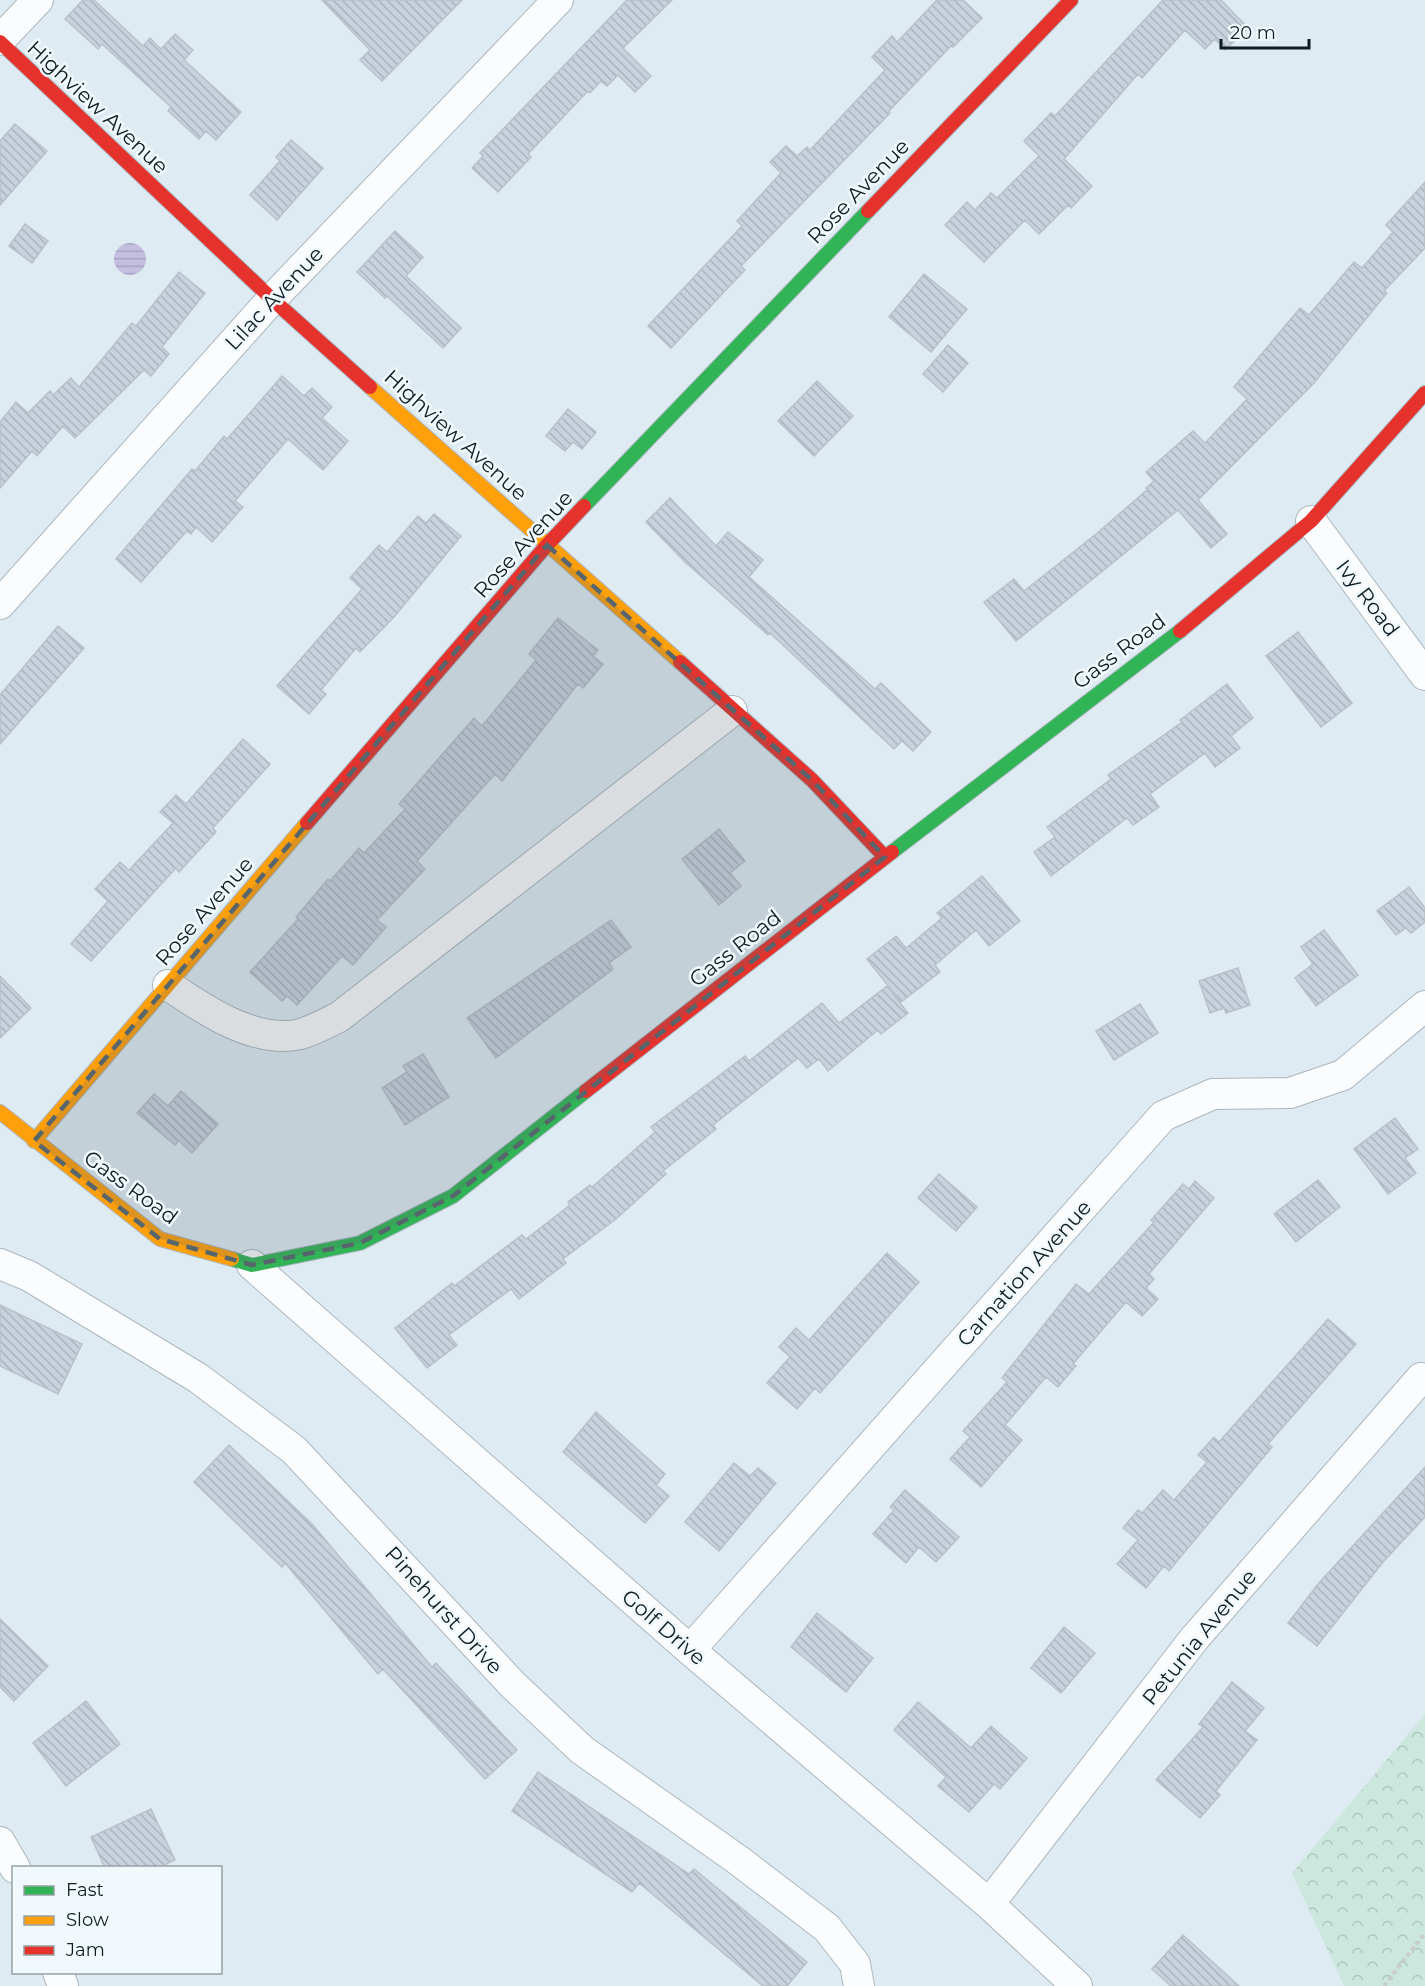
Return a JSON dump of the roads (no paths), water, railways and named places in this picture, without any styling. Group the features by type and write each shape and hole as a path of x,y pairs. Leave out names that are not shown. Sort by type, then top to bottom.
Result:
{"street":[{"path":"0,41 38,0"},
{"name":"Lilac Avenue","path":"0,604 272,299 558,0"},
{"name":"Rose Avenue","path":"34,1141 547,545 1071,0"},
{"name":"Highview Avenue","path":"0,41 272,299 812,780 885,857"},
{"name":"Gass Road","path":"0,1112 160,1239 252,1265 360,1243 453,1196 885,857 1192,622 1311,521 1425,393"},
{"name":"Ivy Road","path":"1311,521 1425,675"},
{"path":"168,985 214,1016 263,1034 299,1034 339,1017 732,711"},
{"name":"Carnation Avenue","path":"690,1650 1163,1116 1213,1094 1290,1093 1343,1075 1425,1006"},
{"name":"Pinehurst Drive","path":"0,1264 29,1276 198,1378 294,1450 513,1685 582,1750 738,1860 827,1928 855,1964 859,1986"},
{"name":"Golf Drive","path":"252,1265 690,1650 989,1904 1077,1986"},
{"name":"Petunia Avenue","path":"989,1904 1194,1639 1421,1378"},
{"path":"0,1842 14,1866"}]}
